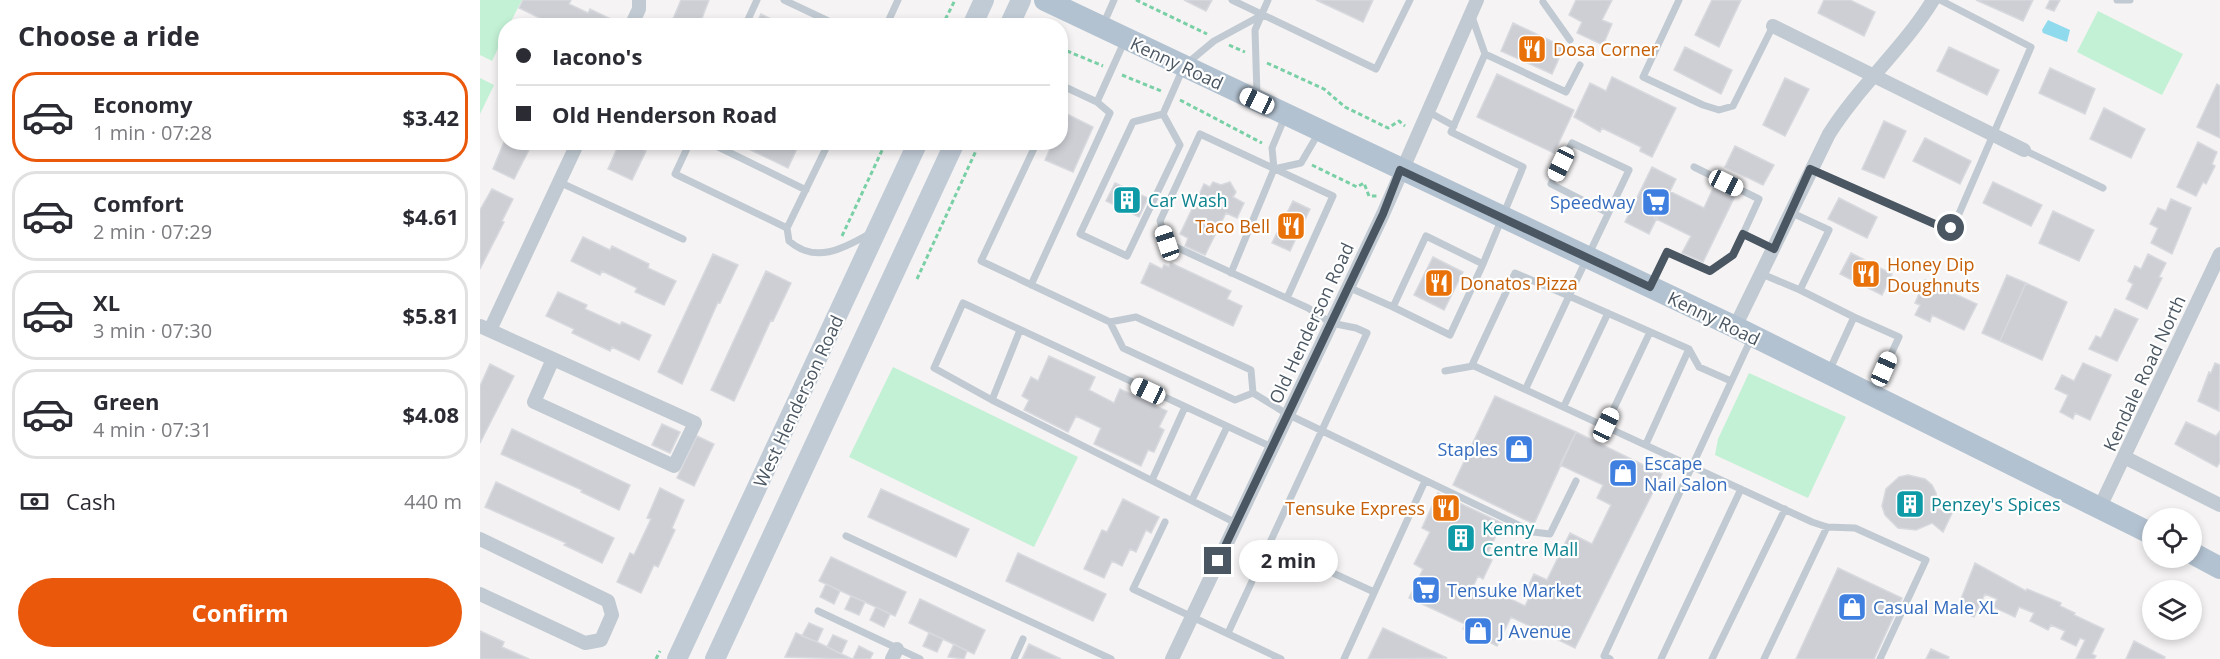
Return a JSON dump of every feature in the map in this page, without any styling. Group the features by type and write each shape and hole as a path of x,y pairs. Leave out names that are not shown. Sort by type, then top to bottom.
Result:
{"main road":[{"path":"976,18 984,0"},
{"path":"1013,18 1021,0"},
{"name":"Kenny Road","path":"1045,0 1319,132 1587,256 2142,529"},
{"name":"West Henderson Road","path":"669,654 914,150"},
{"name":"West Henderson Road","path":"715,659 951,150"},
{"path":"2202,558 2220,568"}],"street":[{"path":"635,18 639,9 639,0"},
{"path":"1744,332 1762,274 1810,169 1835,124 1914,30 1933,0"},
{"name":"Old Henderson Road","path":"1172,659 1348,287 1474,6"},
{"path":"1773,26 2024,150"},
{"path":"553,359 534,402 674,466 695,423 485,328 574,150"},
{"name":"Kendale Road North","path":"2100,507 2220,256"},
{"path":"2124,457 2220,505"},
{"path":"480,539 608,601 612,615 601,640 585,643 480,594"}],"lane":[{"path":"749,18 757,0"},
{"path":"784,0 822,18"},
{"path":"890,18 898,0"},
{"path":"1102,27 1114,0"},
{"path":"1232,0 1376,69 1410,0"},
{"path":"1257,101 1255,30 1268,0"},
{"path":"1679,0 1643,76 1719,110 1733,106 1773,26"},
{"path":"1810,169 1944,228 1951,228 2031,47 1940,0"},
{"path":"2117,0 2130,0"},
{"path":"1542,1 1570,40"},
{"path":"1348,287 1450,335 1483,264 1523,167 1451,132 1485,54 1474,6"},
{"path":"1164,114 1133,122 1080,234 1127,256 1180,145 1164,114 1184,66 1217,39 1262,15"},
{"path":"1097,102 1126,38"},
{"path":"1485,54 1566,92 1580,65"},
{"path":"1031,285 1110,113 1097,102 1068,88"},
{"path":"1426,110 1454,126"},
{"path":"1231,273 1274,169 1272,148 1286,115"},
{"path":"1274,169 1302,161 1319,132"},
{"path":"1228,633 1367,333 1356,328 1331,323 1308,308 1167,243 1160,221 1200,134 1333,196 1287,298"},
{"path":"1526,388 1629,170 1572,143 1551,184 1608,213"},
{"path":"686,150 675,174 788,228"},
{"path":"724,150 806,190"},
{"path":"825,150 788,228 789,241 804,252 812,254 841,250 877,230"},
{"path":"1033,150 981,261 1110,322 1136,317 1251,370 1253,393"},
{"path":"2024,150 2103,188"},
{"path":"1650,287 1667,252 1710,271 1733,255 1760,199 1694,167"},
{"path":"559,182 683,239"},
{"path":"1790,212 1829,230 1800,290"},
{"path":"1743,234 1774,249"},
{"path":"1393,308 1426,236 1483,264"},
{"path":"1473,366 1515,273 1689,349 1699,367 1731,381"},
{"path":"1762,274 1899,337 1872,396"},
{"path":"1236,523 992,400 934,368 963,303 1272,447"},
{"path":"1564,406 1608,313"},
{"path":"1828,374 1854,317"},
{"path":"1110,322 1123,348 1235,400 1253,393"},
{"path":"992,400 1020,330"},
{"path":"1606,425 1650,332"},
{"path":"1610,659 1604,656 1731,381 1744,332"},
{"path":"1646,444 1689,349"},
{"path":"1445,371 1473,366 1526,388 1827,527 1855,528 1926,560 1880,659"},
{"path":"1253,393 1287,414 1533,532 1550,534 1576,481"},
{"path":"1152,480 1185,407"},
{"path":"1192,500 1227,427"},
{"path":"1344,659 1425,481"},
{"path":"1661,659 1741,489"},
{"path":"1712,659 1785,509"},
{"path":"1165,522 1133,590 1281,659"},
{"path":"1764,659 1827,527"},
{"path":"846,536 1111,659"},
{"path":"1270,544 1374,592"},
{"path":"819,611 895,654 920,659"},
{"path":"1014,659 1023,639"}],"path":[{"path":"946,18 955,0"},
{"path":"1136,0 1324,90 1345,107 1388,128 1399,121 1416,135"},
{"path":"1068,51 1171,96 1272,148"},
{"path":"841,250 841,238 882,150"},
{"path":"917,279 976,150"},
{"path":"1302,161 1357,188 1364,183 1369,196 1388,200"},
{"path":"656,659 669,654"}],"green space":[{"path":"480,0 522,0 513,18 498,18 498,49 492,61 480,55"},
{"path":"2098,11 2183,54 2162,95 2077,52"},
{"path":"480,78 494,85 480,114"},
{"path":"893,367 1078,457 1034,547 849,457"},
{"path":"1749,373 1846,417 1808,498 1715,455 1718,439"}],"water":[{"path":"2048,20 2070,30 2067,42 2043,33 2042,30"}],"building":[{"path":"523,0 571,0 569,4 588,13 590,9 609,18 540,18 519,8"},
{"path":"681,0 709,0 702,18 673,18"},
{"path":"1184,0 1212,0 1206,11"},
{"path":"1316,0 1373,0 1363,22"},
{"path":"1576,0 1612,0 1602,20 1612,24 1603,45 1577,33 1582,22 1569,15"},
{"path":"1712,0 1741,0 1719,47 1695,35"},
{"path":"1824,0 1850,0 1875,12 1864,36 1818,13"},
{"path":"1976,0 2033,0 2023,21"},
{"path":"2050,0 2060,0 2054,11 2046,8"},
{"name":"Dosa Corner","path":"1513,23 1564,47 1552,74 1501,51"},
{"path":"1685,47 1732,70 1721,94 1674,70"},
{"path":"1949,47 1999,70 1987,95 1937,71"},
{"path":"2050,68 2095,89 2085,114 2039,93"},
{"path":"1497,74 1574,110 1554,153 1477,117"},
{"path":"1612,77 1676,108 1652,157 1640,151 1641,147 1602,128 1600,132 1574,117 1590,83 1606,91"},
{"path":"1785,78 1809,89 1785,136 1763,125"},
{"path":"2217,84 2220,86 2220,138 2197,127"},
{"path":"2104,108 2145,129 2131,158 2090,139"},
{"path":"1068,114 1093,127 1073,172 1045,160 1049,150 1068,150"},
{"path":"1884,121 1906,131 1884,178 1862,169"},
{"path":"1925,138 1971,161 1960,184 1913,161"},
{"path":"2198,142 2217,152 2212,164 2215,166 2206,184 2203,182 2196,196 2177,187"},
{"path":"1735,146 1774,165 1763,185 1725,167"},
{"path":"501,150 529,150 514,179 493,169"},
{"path":"616,150 646,151 632,180 608,169"},
{"path":"751,150 796,150 788,168"},
{"path":"1652,167 1676,179 1649,234 1625,222"},
{"path":"1213,182 1221,185 1230,182 1236,192 1233,197 1244,203 1237,218 1226,213 1205,255 1185,246 1188,238 1180,234 1204,184 1210,187"},
{"path":"1993,182 2042,205 2031,226 1983,203"},
{"name":"Car Wash","path":"1115,183 1148,198 1139,217 1106,201"},
{"path":"1715,184 1736,194 1703,262 1682,253 1691,236 1654,218 1667,190 1704,208"},
{"path":"492,189 513,199 480,269 480,210"},
{"path":"1839,198 1877,217 1867,238 1828,219"},
{"path":"2171,199 2191,208 2172,254 2151,243 2158,228 2150,224 2158,208 2166,211"},
{"name":"Taco Bell","path":"1293,201 1310,209 1290,251 1272,243"},
{"path":"2053,211 2094,230 2079,261 2039,243"},
{"path":"583,237 610,250 612,246 649,264 648,268 676,281 664,305 635,292 637,288 602,271 600,275 571,261"},
{"name":"Honey Dip Doughnuts","path":"1851,253 1892,274 1882,295 1840,274"},
{"path":"713,254 738,265 720,303 718,302 682,384 658,372"},
{"path":"2148,254 2166,263 2159,277 2162,278 2147,309 2126,299 2133,284 2128,281 2135,266 2141,269"},
{"name":"Donatos Pizza","path":"1433,257 1463,272 1444,310 1414,295"},
{"path":"1150,263 1162,269 1164,265 1169,267 1171,263 1231,291 1227,299 1242,306 1233,326 1141,283"},
{"path":"766,271 791,283 773,321 771,320 734,401 711,390"},
{"path":"2007,275 2026,283 2000,341 1982,333"},
{"path":"1925,280 1977,304 1964,330 1932,315 1930,322 1915,315 1920,305 1915,303"},
{"path":"2026,283 2067,302 2042,360 2000,341"},
{"path":"558,292 587,305 585,309 620,325 622,322 651,335 639,360 612,347 610,351 572,333 574,329 546,316"},
{"path":"2115,309 2138,319 2117,361 2089,349 2096,336 2101,338"},
{"path":"1049,356 1095,377 1089,390 1114,403 1120,389 1167,411 1159,427 1164,430 1154,452 1148,450 1141,466 1094,444 1101,428 1076,416 1068,432 1024,410 1029,400 1022,396 1031,377 1038,381"},
{"path":"2083,363 2111,375 2090,420 2075,413 2073,419 2060,412 2068,395 2055,389 2062,375 2074,381"},
{"path":"2215,363 2220,365 2219,411 2198,401 2209,372 2211,373"},
{"path":"490,364 514,376 480,443 480,386"},
{"name":"Staples","path":"1495,396 1576,432 1534,524 1453,485"},
{"path":"2186,422 2216,436 2220,431 2220,462 2217,467 2175,444"},
{"path":"662,424 680,432 670,453 652,445"},
{"path":"512,429 630,485 619,510 581,492 582,490 501,454"},
{"name":"Kenny Centre Mall","path":"1576,432 1662,474 1575,648 1511,617 1497,646 1463,629 1465,624 1409,598 1423,569 1414,564 1430,532 1422,528 1438,493 1502,523 1486,557 1492,560 1483,579 1478,576 1473,587 1481,591 1484,586 1525,606 1531,594 1526,591 1534,574 1547,580 1570,533 1592,544 1611,505 1597,498 1603,485 1560,465"},
{"path":"697,436 714,444 694,486 677,478"},
{"name":"Penzey's Spices","path":"1908,475 1925,479 1932,485 1936,493 1938,509 1953,511 1943,532 1932,523 1916,530 1898,528 1885,515 1882,506 1886,489 1899,477"},
{"path":"496,482 614,538 602,563 564,545 566,543 485,507"},
{"path":"660,488 684,500 672,528 675,530 658,567 654,565 641,593 617,582 630,553 634,555 651,519 647,518"},
{"path":"881,489 969,529 956,557 868,517"},
{"path":"1123,499 1159,517 1151,533 1146,530 1136,552 1130,549 1122,566 1112,561 1104,578 1084,569 1102,530 1107,532"},
{"path":"1018,553 1106,594 1093,621 1006,581"},
{"path":"831,557 906,592 895,616 819,581"},
{"path":"1975,563 2026,591 2027,589 2061,603 2060,606 2075,613 2074,615 2104,629 2092,654 2096,656 2094,659 2076,659 2085,640 2080,638 2076,646 2061,639 2065,631 2051,625 2048,630 2030,621 2034,613 2019,607 2015,617 1993,607 1997,599 1985,594 1974,617 1957,609"},
{"path":"1838,568 1902,598 1874,659 1796,659"},
{"path":"826,584 840,591 834,604 820,597"},
{"path":"851,596 865,602 859,615 845,609"},
{"path":"920,599 985,630 974,654 909,623"},
{"path":"876,607 890,614 884,627 870,620"},
{"path":"809,623 823,629 817,642 802,636"},
{"path":"1383,628 1447,658 1368,659"},
{"path":"480,631 504,642 502,647 529,659 480,659"},
{"path":"796,633 817,642 852,659 785,657"},
{"path":"929,633 943,639 937,652 923,646"},
{"path":"833,635 847,641 841,654 827,647"},
{"path":"2134,641 2165,657 2164,659 2126,659"},
{"path":"954,644 967,651 964,659 948,657"},
{"path":"1029,644 1061,659 1022,659"},
{"path":"859,646 873,653 870,659 853,659"},
{"path":"1931,649 1949,657 1948,659 1926,659"}],"place":[{"name":"Dosa Corner","path":"1532,49"},
{"name":"Car Wash","path":"1127,200"},
{"name":"Speedway","path":"1656,202"},
{"name":"Taco Bell","path":"1291,226"},
{"name":"Honey Dip Doughnuts","path":"1866,274"},
{"name":"Donatos Pizza","path":"1439,283"},
{"name":"Staples","path":"1519,449"},
{"name":"Escape Nail Salon","path":"1623,473"},
{"name":"Penzey's Spices","path":"1910,504"},
{"name":"Tensuke Express","path":"1446,508"},
{"name":"Kenny Centre Mall","path":"1461,538"},
{"name":"Tensuke Market","path":"1426,590"},
{"name":"Casual Male XL","path":"1852,607"},
{"name":"J Avenue","path":"1478,631"}],"route":[{"path":"1218,561 1383,214 1400,170 1650,287 1667,252 1710,271 1733,255 1743,234 1774,249 1810,169 1944,228 1951,228"}]}
